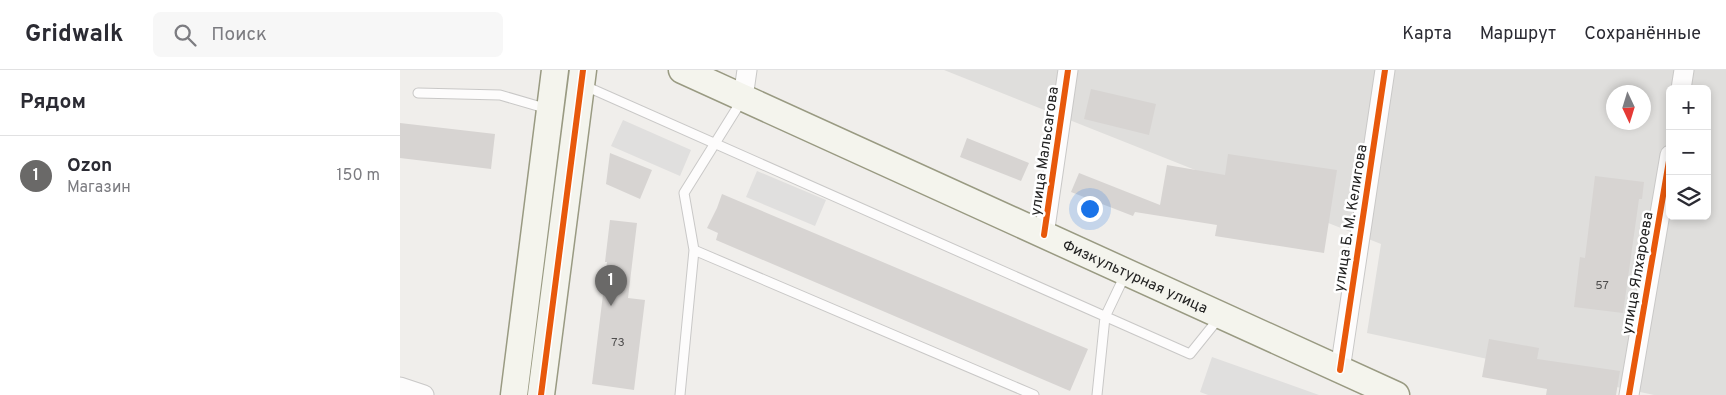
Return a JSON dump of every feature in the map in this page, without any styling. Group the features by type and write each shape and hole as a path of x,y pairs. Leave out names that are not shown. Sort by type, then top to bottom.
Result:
{"main road":[{"path":"514,395 555,70"},
{"name":"Физкультурная улица","path":"682,70 1391,394"},
{"path":"541,395 582,77"}],"street":[{"path":"743,98 747,70"},
{"name":"улица Мальсагова","path":"1044,235 1068,70"},
{"name":"улица Б. М. Келигова","path":"1340,370 1385,70"},
{"path":"1682,85 1684,70"},
{"name":"улица Ялхароева","path":"1629,395 1667,175"},
{"path":"400,387 424,395"}],"lane":[{"path":"582,77 714,144 1190,354 1221,315"},
{"path":"418,93 500,95 549,110"},
{"path":"680,395 694,250 684,193 743,98"},
{"path":"694,250 1034,395"},
{"path":"1097,395 1105,317 1126,272"}],"shaded area":[{"path":"944,70 1726,70 1726,395 1654,395 1367,333 1381,244"},
{"path":"623,120 691,150 680,176 611,146"},
{"path":"757,171 826,200 815,226 746,197"},
{"path":"1212,357 1319,395 1208,395 1200,392"}],"building":[{"path":"1091,89 1156,104 1149,135 1084,119"},
{"path":"400,123 495,134 491,169 400,158"},
{"path":"967,138 1029,163 1021,181 960,157"},
{"path":"610,153 652,170 640,199 606,184"},
{"path":"1228,154 1337,170 1324,253 1215,236 1217,225 1135,212 1133,216 1071,192 1079,173 1160,205 1167,165 1225,175"},
{"path":"1595,176 1644,182 1642,199 1639,199 1623,313 1574,307 1580,257 1585,258"},
{"path":"722,194 1088,349 1070,391 716,240 718,233 707,228"},
{"path":"610,220 637,223 628,298 645,300 634,390 592,384 607,262 605,262"},
{"path":"1489,339 1539,348 1537,359 1620,371 1616,395 1546,395 1547,389 1482,377"}],"cycle path":[{"path":"541,395 583,70"},
{"path":"1044,235 1068,70"},
{"path":"1340,370 1385,70"},
{"path":"1629,395 1667,175"}],"place":[{"name":"Ozon","path":"611,306"}]}
